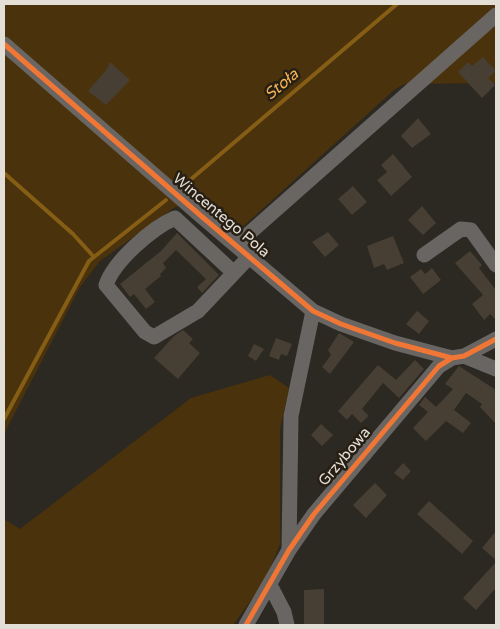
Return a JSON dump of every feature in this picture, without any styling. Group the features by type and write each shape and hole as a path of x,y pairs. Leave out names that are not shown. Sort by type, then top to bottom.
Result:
{"street":[{"path":"236,245 496,15"},
{"name":"Wincentego Pola","path":"4,44 314,311 341,324 395,343 458,357 496,369"},
{"path":"234,273 175,218 165,223 134,247 108,277 106,285 146,332 154,337 198,311 234,273 250,256"},
{"path":"424,255 461,229 471,230 496,265"},
{"path":"289,550 291,416 314,311"},
{"name":"Grzybowa","path":"246,625 289,550 314,514 439,366 496,340"},
{"path":"270,585 284,612 287,625"}],"shaded area":[{"path":"4,4 496,4 496,83 404,84 394,90 238,231 201,199 192,204 175,207 100,261 80,287 4,434 4,348 6,346 4,344"},
{"path":"270,375 289,388 280,429 280,544 265,581 233,625 4,625 4,519 20,529 191,398"}],"building":[{"path":"483,57 496,71 488,78 495,85 482,98 458,72 468,62 472,66"},
{"path":"110,62 130,80 106,105 88,91 107,69"},
{"path":"418,118 431,134 412,148 401,136"},
{"path":"393,154 412,177 391,196 377,180 387,172 381,165"},
{"path":"353,186 367,202 352,215 338,199"},
{"path":"422,206 436,223 423,235 408,220"},
{"path":"328,232 339,245 325,257 312,242"},
{"path":"177,233 219,275 202,293 197,287 206,279 176,250 163,263 166,268 160,274 161,276 145,289 155,302 146,309 134,294 130,297 120,284 161,251"},
{"path":"393,236 404,263 387,270 384,264 374,268 367,246"},
{"path":"470,251 482,265 479,268 496,290 496,320 490,314 484,320 472,304 483,295 455,263"},
{"path":"432,268 441,280 423,294 410,277 421,269 425,274"},
{"path":"417,311 429,321 419,334 406,324"},
{"path":"183,330 193,339 189,343 200,353 178,379 154,358 174,336"},
{"path":"339,333 354,342 330,374 322,367 331,355 328,350"},
{"path":"276,338 292,344 287,356 281,354 279,360 269,356"},
{"path":"254,344 264,349 256,361 248,356"},
{"path":"415,360 424,369 399,398 383,383 362,409 369,416 361,423 352,414 347,420 338,411 378,365 396,380"},
{"path":"459,366 496,390 496,424 480,407 482,404 466,393 454,410 471,423 463,433 446,421 426,441 413,428 428,412 419,405 425,397 436,407 453,389 445,384"},
{"path":"321,424 333,435 322,446 311,435"},
{"path":"403,463 411,471 403,480 394,473"},
{"path":"375,483 387,495 366,518 353,505"},
{"path":"429,501 473,541 462,554 417,514"},
{"path":"496,531 496,560 482,548"},
{"path":"496,562 496,588 476,610 463,598"},
{"path":"324,589 324,625 304,625 304,590"}],"waterway":[{"name":"Stoła","path":"183,186 397,4"},
{"path":"4,173 73,234 94,257"},
{"name":"Stoła","path":"4,419 89,261 166,200"}],"cycle path":[{"path":"4,44 313,311 341,324 395,343 452,358"},
{"path":"246,625 289,550 314,514 439,366 452,358 464,356 496,339"}]}
